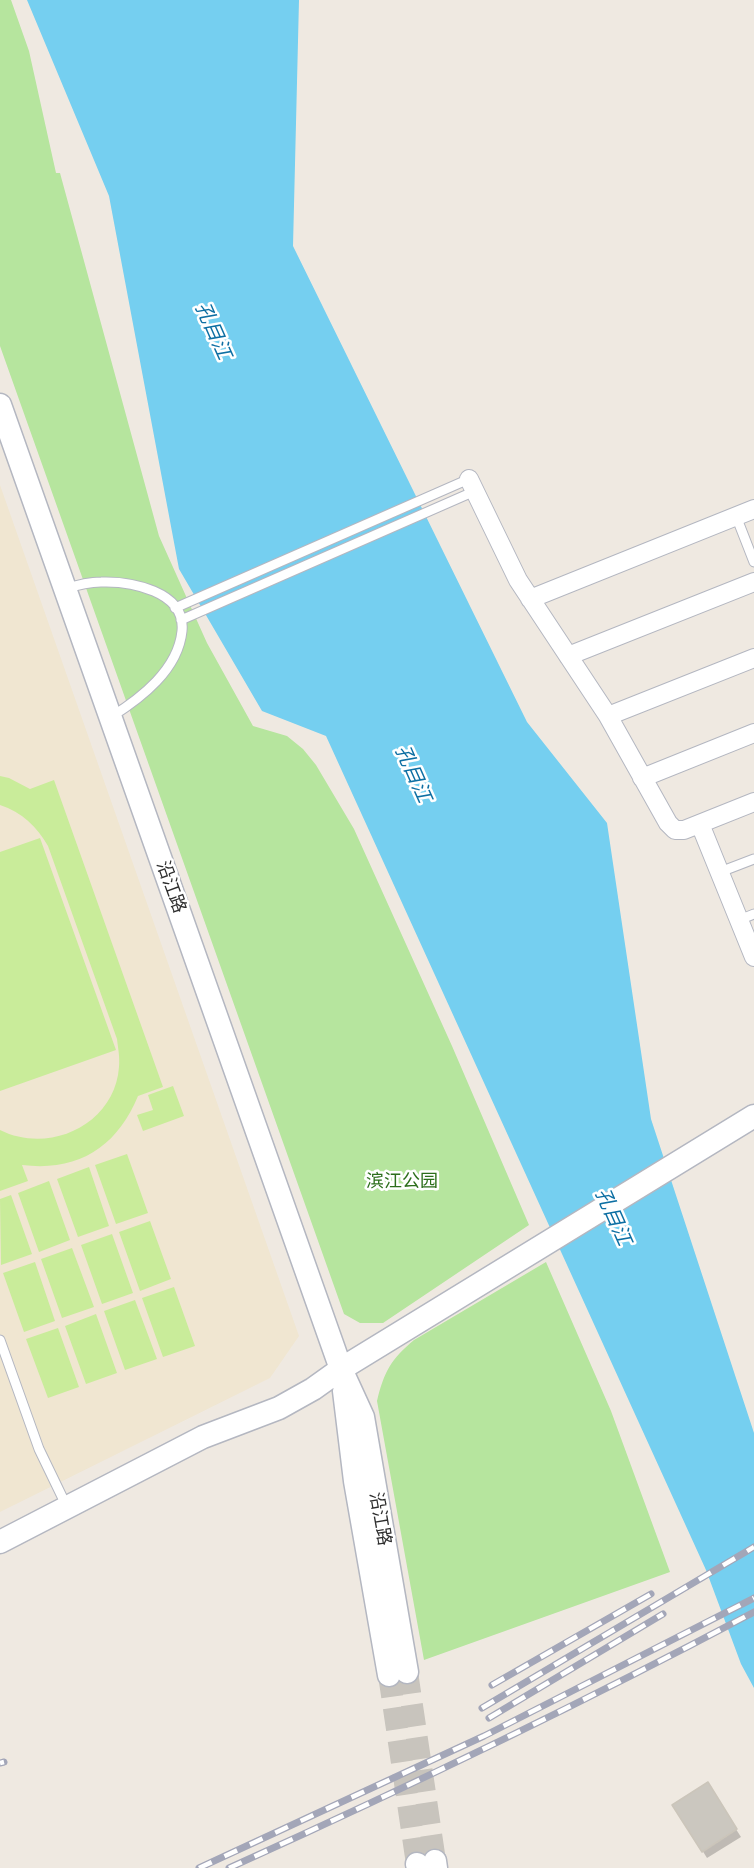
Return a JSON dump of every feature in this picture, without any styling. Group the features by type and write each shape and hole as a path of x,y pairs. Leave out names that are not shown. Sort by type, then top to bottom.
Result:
{"street":[{"name":"沿江路","path":"0,405 341,1369 363,1417 398,1674"},
{"path":"472,485 508,561 608,716 668,823 675,830 684,830 754,802"},
{"path":"530,598 754,509"},
{"path":"568,656 754,582"},
{"path":"608,716 754,658"},
{"path":"642,778 754,733"},
{"path":"700,824 720,872 747,917 754,957"},
{"path":"0,1542 203,1437 279,1408 313,1389 341,1369 754,1116"}],"lane":[{"path":"175,608 442,491 472,485"},
{"path":"181,620 447,503 472,485"},
{"path":"736,516 754,562"},
{"path":"65,589 99,582 131,584 160,594 172,603 181,620 182,630 178,646 162,674 139,698 111,717"},
{"path":"720,872 754,859"},
{"path":"0,1340 39,1449 67,1507"}],"shaded area":[{"path":"0,485 299,1336 270,1378 0,1512"}],"green space":[{"name":"滨江公园","path":"0,0 11,0 29,51 56,173 60,173 159,536 207,643 253,726 287,736 303,749 316,765 354,829 452,1046 529,1225 383,1323 360,1323 344,1314 0,346"},
{"path":"0,776 30,789 54,780 163,1087 138,1096 119,1129 93,1152 78,1160 61,1164 22,1165 28,1181 0,1191 0,1130 19,1137 39,1139 59,1136 77,1129 93,1119 106,1104 115,1087 119,1060 117,1039 48,846 28,821 0,805"},
{"path":"40,838 116,1050 0,1091 0,852"},
{"path":"173,1086 184,1116 143,1131 137,1115 153,1110 148,1095"},
{"path":"127,1154 148,1213 116,1224 95,1165"},
{"path":"89,1167 109,1226 78,1237 57,1179"},
{"path":"49,1181 70,1240 39,1252 18,1193"},
{"path":"11,1195 32,1254 1,1265 0,1199"},
{"path":"150,1221 171,1279 140,1291 119,1232"},
{"path":"112,1234 133,1293 102,1304 81,1245"},
{"path":"72,1248 94,1307 62,1318 41,1259"},
{"path":"35,1262 55,1321 24,1332 3,1273"},
{"path":"546,1262 611,1411 670,1572 424,1660 377,1401 380,1391 394,1360 414,1340"},
{"path":"174,1287 195,1346 163,1357 142,1298"},
{"path":"135,1300 157,1359 125,1370 104,1311"},
{"path":"96,1314 117,1373 86,1384 65,1326"},
{"path":"58,1328 79,1387 48,1398 26,1339"}],"water":[{"name":"孔目江","path":"27,0 299,0 293,246 527,722 607,823 651,1119 754,1433 754,1688 741,1664 706,1570 326,736 262,711 179,569 109,196"}],"building":[{"path":"708,1782 737,1829 702,1852 672,1805"}],"tunnel":[{"path":"407,1672 435,1861"},
{"path":"389,1675 417,1864"}],"railway":[{"path":"482,1708 754,1547"},
{"path":"492,1685 651,1594"},
{"path":"199,1868 484,1736 754,1598"},
{"path":"229,1868 493,1744 754,1612"},
{"path":"489,1718 663,1614"},
{"path":"0,1763 4,1762"}]}
